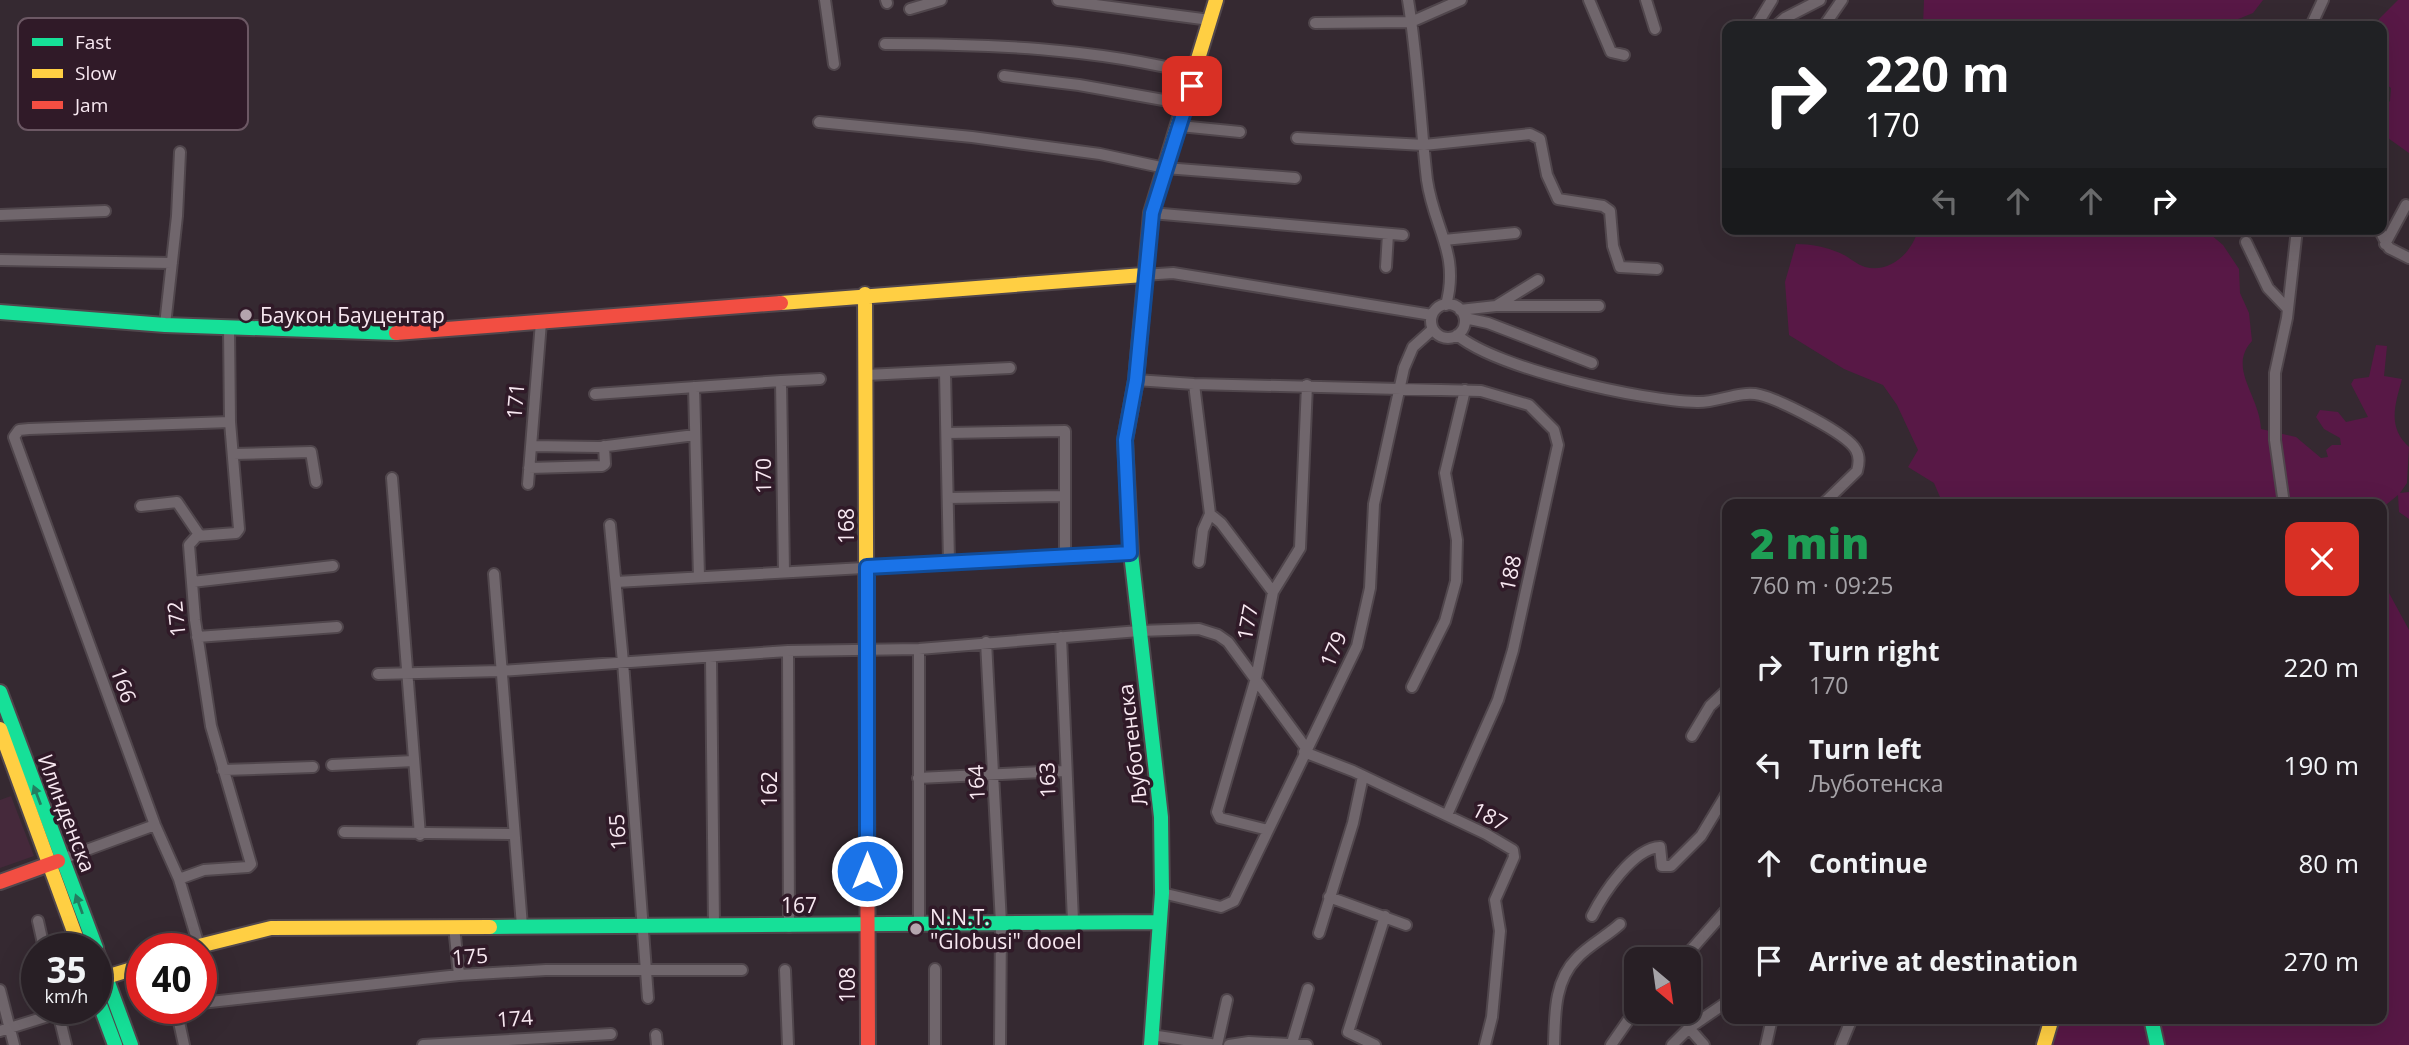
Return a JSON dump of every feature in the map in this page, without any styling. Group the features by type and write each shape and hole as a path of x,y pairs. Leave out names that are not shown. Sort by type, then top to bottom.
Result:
{"street":[{"path":"825,0 834,64"},
{"path":"910,9 941,0"},
{"path":"1058,0 1210,20"},
{"name":"Љуботенска","path":"1151,1040 1162,893 1161,817 1130,553 1125,440 1136,380 1143,275 1152,213 1216,0"},
{"path":"0,312 229,329 384,334 865,294 1173,273 1432,315 1446,304 1452,283 1451,263 1428,184 1408,0"},
{"path":"1315,23 1411,22 1461,0"},
{"path":"1589,0 1607,46 1611,52 1625,55"},
{"path":"1646,0 1655,29"},
{"path":"1759,21 1772,0"},
{"path":"1782,21 1820,0"},
{"path":"1827,21 1842,0"},
{"path":"2313,21 2323,0"},
{"path":"885,44 1014,47 1154,63 1195,74"},
{"path":"1004,76 1104,89 1186,104"},
{"path":"819,122 972,137 1100,154 1165,168 1295,178"},
{"path":"1180,127 1240,132"},
{"path":"1297,138 1424,145 1530,134 1540,139 1547,175 1558,199 1603,206 1610,211 1613,246 1620,267 1657,269"},
{"path":"165,325 180,152"},
{"path":"2385,244 2406,205"},
{"path":"0,215 105,211"},
{"path":"1152,213 1403,235"},
{"path":"1444,240 1514,233"},
{"path":"1386,267 1388,234"},
{"path":"2283,499 2275,440 2275,373 2288,309 2296,235"},
{"path":"2381,235 2385,244 2409,258"},
{"path":"2246,242 2268,288 2277,302 2288,309"},
{"path":"0,260 172,264"},
{"path":"1496,306 1538,280"},
{"name":"168","path":"865,294 867,926"},
{"path":"1446,304 1463,314 1592,363"},
{"path":"1463,314 1496,306 1599,306"},
{"path":"1432,315 1433,329 1444,337 1457,335 1464,328 1463,314"},
{"name":"171","path":"528,484 541,322"},
{"path":"141,506 177,502 200,536 236,533 239,530 230,422 229,329"},
{"name":"179","path":"1162,893 1220,907 1234,901 1305,750 1348,668 1368,607 1374,504 1404,368 1413,347 1433,329"},
{"path":"1457,335 1472,346 1530,368 1595,386 1699,403 1760,395 1795,410 1849,442 1858,454 1857,471 1828,499"},
{"path":"866,375 1010,368"},
{"path":"946,372 949,562"},
{"path":"595,394 820,379"},
{"name":"188","path":"1136,380 1194,384 1465,390 1505,395 1529,405 1554,430 1558,445 1513,650 1498,700 1447,815"},
{"name":"170","path":"781,381 784,572"},
{"path":"1194,384 1210,514 1203,530 1199,562"},
{"name":"177","path":"1268,830 1220,818 1217,812 1256,678 1273,592 1300,548 1303,535 1307,386"},
{"path":"694,387 699,577"},
{"path":"1412,687 1445,621 1456,581 1457,540 1445,473 1465,390"},
{"name":"166","path":"192,933 179,879 155,825 14,437 19,430 29,429 230,422"},
{"path":"948,433 1061,429 1066,436 1065,557"},
{"path":"531,446 604,446 695,435"},
{"path":"529,468 602,466 605,464 604,446"},
{"path":"233,454 310,452 316,482"},
{"path":"392,478 420,835"},
{"path":"948,498 1064,496"},
{"path":"1210,514 1221,523 1273,592"},
{"name":"165","path":"610,525 648,998"},
{"name":"172","path":"179,879 204,870 238,869 251,864 211,726 197,637 189,545 192,539 200,536"},
{"path":"616,582 1130,553"},
{"path":"192,582 333,566"},
{"path":"494,574 522,926"},
{"path":"197,637 337,627"},
{"path":"378,674 500,671 788,651 919,649 1139,631 1199,629 1218,635 1228,642 1305,750"},
{"name":"163","path":"1061,637 1073,921"},
{"name":"164","path":"986,642 1001,923 1000,1045"},
{"path":"919,649 919,925"},
{"name":"162","path":"788,651 789,927"},
{"path":"711,658 714,925"},
{"name":"Илинденска","path":"0,692 56,862 76,933"},
{"path":"1692,736 1710,706 1722,695"},
{"name":"Илинденска","path":"0,729 89,933"},
{"name":"187","path":"1305,750 1486,834 1514,853 1495,900 1500,932 1491,1024 1485,1045"},
{"path":"332,765 414,761"},
{"path":"223,770 313,767"},
{"path":"918,778 1066,771"},
{"path":"1319,933 1353,823 1363,776"},
{"path":"1592,916 1603,893 1626,867 1648,851 1660,846 1662,866 1671,866 1701,836 1722,801"},
{"path":"0,882 155,825"},
{"path":"344,832 420,835 514,834"},
{"path":"1329,897 1406,925"},
{"path":"1693,947 1722,914"},
{"path":"1375,1045 1348,1032 1385,916"},
{"path":"38,921 41,933"},
{"name":"167","path":"217,942 271,928 714,925 789,927 1073,921 1159,922"},
{"path":"1554,1045 1558,994 1564,975 1577,957 1620,924"},
{"path":"454,926 459,975"},
{"name":"108","path":"867,926 868,1045"},
{"path":"935,969 935,1045"},
{"name":"175","path":"217,1001 459,975 546,970 742,970"},
{"path":"785,970 788,1045"},
{"path":"1292,1043 1308,989"},
{"path":"0,990 5,1030 14,1045"},
{"name":"Илинденска","path":"112,993 131,1045"},
{"path":"1151,1040 1217,1045 1227,1000"},
{"path":"1672,1045 1689,1028 1722,1005"},
{"path":"5,1030 22,1024"},
{"path":"61,1024 66,1045"},
{"path":"107,1024 115,1045"},
{"path":"179,1024 184,1045"},
{"path":"1611,1045 1626,1024"},
{"path":"1766,1045 1771,1024"},
{"path":"1841,1045 1850,1024"},
{"path":"2044,1045 2050,1024"},
{"path":"2152,1024 2157,1045"},
{"path":"1689,1028 1704,1045"},
{"name":"174","path":"423,1045 611,1034"},
{"path":"1229,1045 1307,1045"}],"shaded area":[{"path":"1924,0 2263,0 2253,13 2233,21 1923,21"},
{"path":"2398,0 2409,0 2409,153 2387,138 2387,104 2390,101 2391,88 2387,85 2387,21 2378,21"},
{"path":"1916,235 2211,235 2223,245 2239,269 2240,293 2249,313 2252,341 2245,351 2244,372 2261,429 2296,437 2321,458 2328,457 2326,450 2332,445 2341,445 2340,438 2324,429 2316,417 2320,410 2338,412 2346,422 2368,417 2351,384 2354,379 2369,377 2376,345 2387,346 2384,376 2402,379 2395,424 2409,447 2407,483 2400,493 2409,492 2409,519 2399,512 2398,495 2387,504 2387,499 1938,499 1940,497 1934,483 1908,467 1918,450 1897,405 1883,385 1844,369 1789,335 1785,282 1796,244 1829,249 1865,267 1874,268 1883,267 1899,259"},
{"path":"2387,589 2409,630 2409,1045 2162,1045 2158,1024 2387,1024"},
{"path":"11,796 34,856 0,868 0,800"},
{"path":"2057,1024 2147,1024 2150,1045 2051,1045"}],"traffic: fast":[{"path":"0,312 165,325 396,333"},
{"path":"1126,459 1131,553 1161,817 1162,893 1151,1045"},
{"path":"0,692 90,933"},
{"path":"490,927 1159,922"},
{"path":"112,993 131,1045"},
{"path":"107,1024 115,1045"},
{"path":"2152,1024 2157,1045"}],"traffic: slow":[{"path":"1126,459 1125,440 1136,380 1151,213 1216,0"},
{"path":"781,303 1143,275"},
{"path":"865,294 867,777"},
{"path":"0,729 75,933"},
{"path":"217,942 271,928 490,927"},
{"path":"112,975 126,971"},
{"path":"2044,1045 2050,1024"}],"traffic: jam":[{"path":"396,333 781,303"},
{"path":"867,777 868,1045"},
{"path":"0,882 58,861"}],"place":[{"name":"Баукон Бауцентар","path":"246,315"},
{"name":"N.N.T. \"Globusi\" dooel","path":"916,929"}],"route":[{"path":"867,871 867,567 1130,553 1125,440 1136,380 1143,275 1152,213 1192,86"}]}
